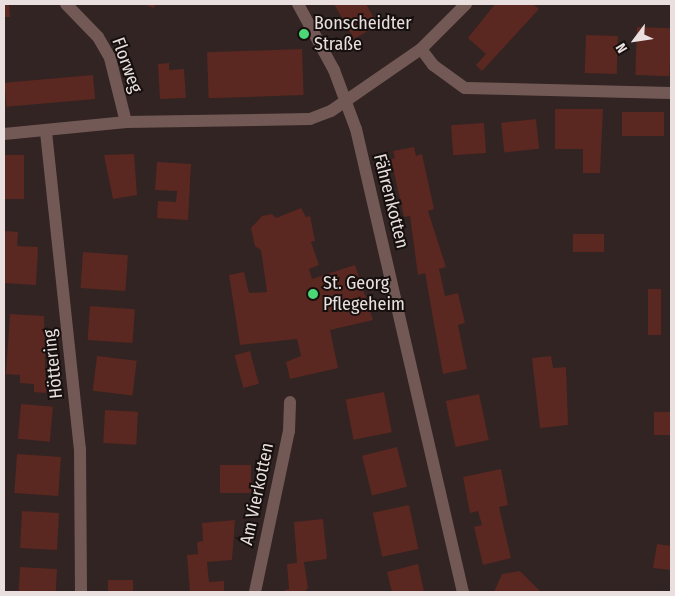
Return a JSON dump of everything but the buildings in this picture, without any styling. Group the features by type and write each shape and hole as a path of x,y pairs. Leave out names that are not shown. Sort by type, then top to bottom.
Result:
{"street":[{"name":"Florweg","path":"66,4 98,37 110,58 126,122"},
{"name":"Fährenkotten","path":"298,4 346,98 463,592"},
{"path":"4,134 46,132 126,122 310,119 331,111 346,98 421,49 466,4"},
{"path":"421,49 433,65 465,88 671,93"},
{"name":"Höttering","path":"46,132 80,449 81,592"},
{"name":"Am Vierkotten","path":"255,592 289,431 290,402"}],"place":[{"name":"Bonscheidter Straße","path":"304,34"},
{"name":"St. Georg Pflegeheim","path":"313,294"}]}
